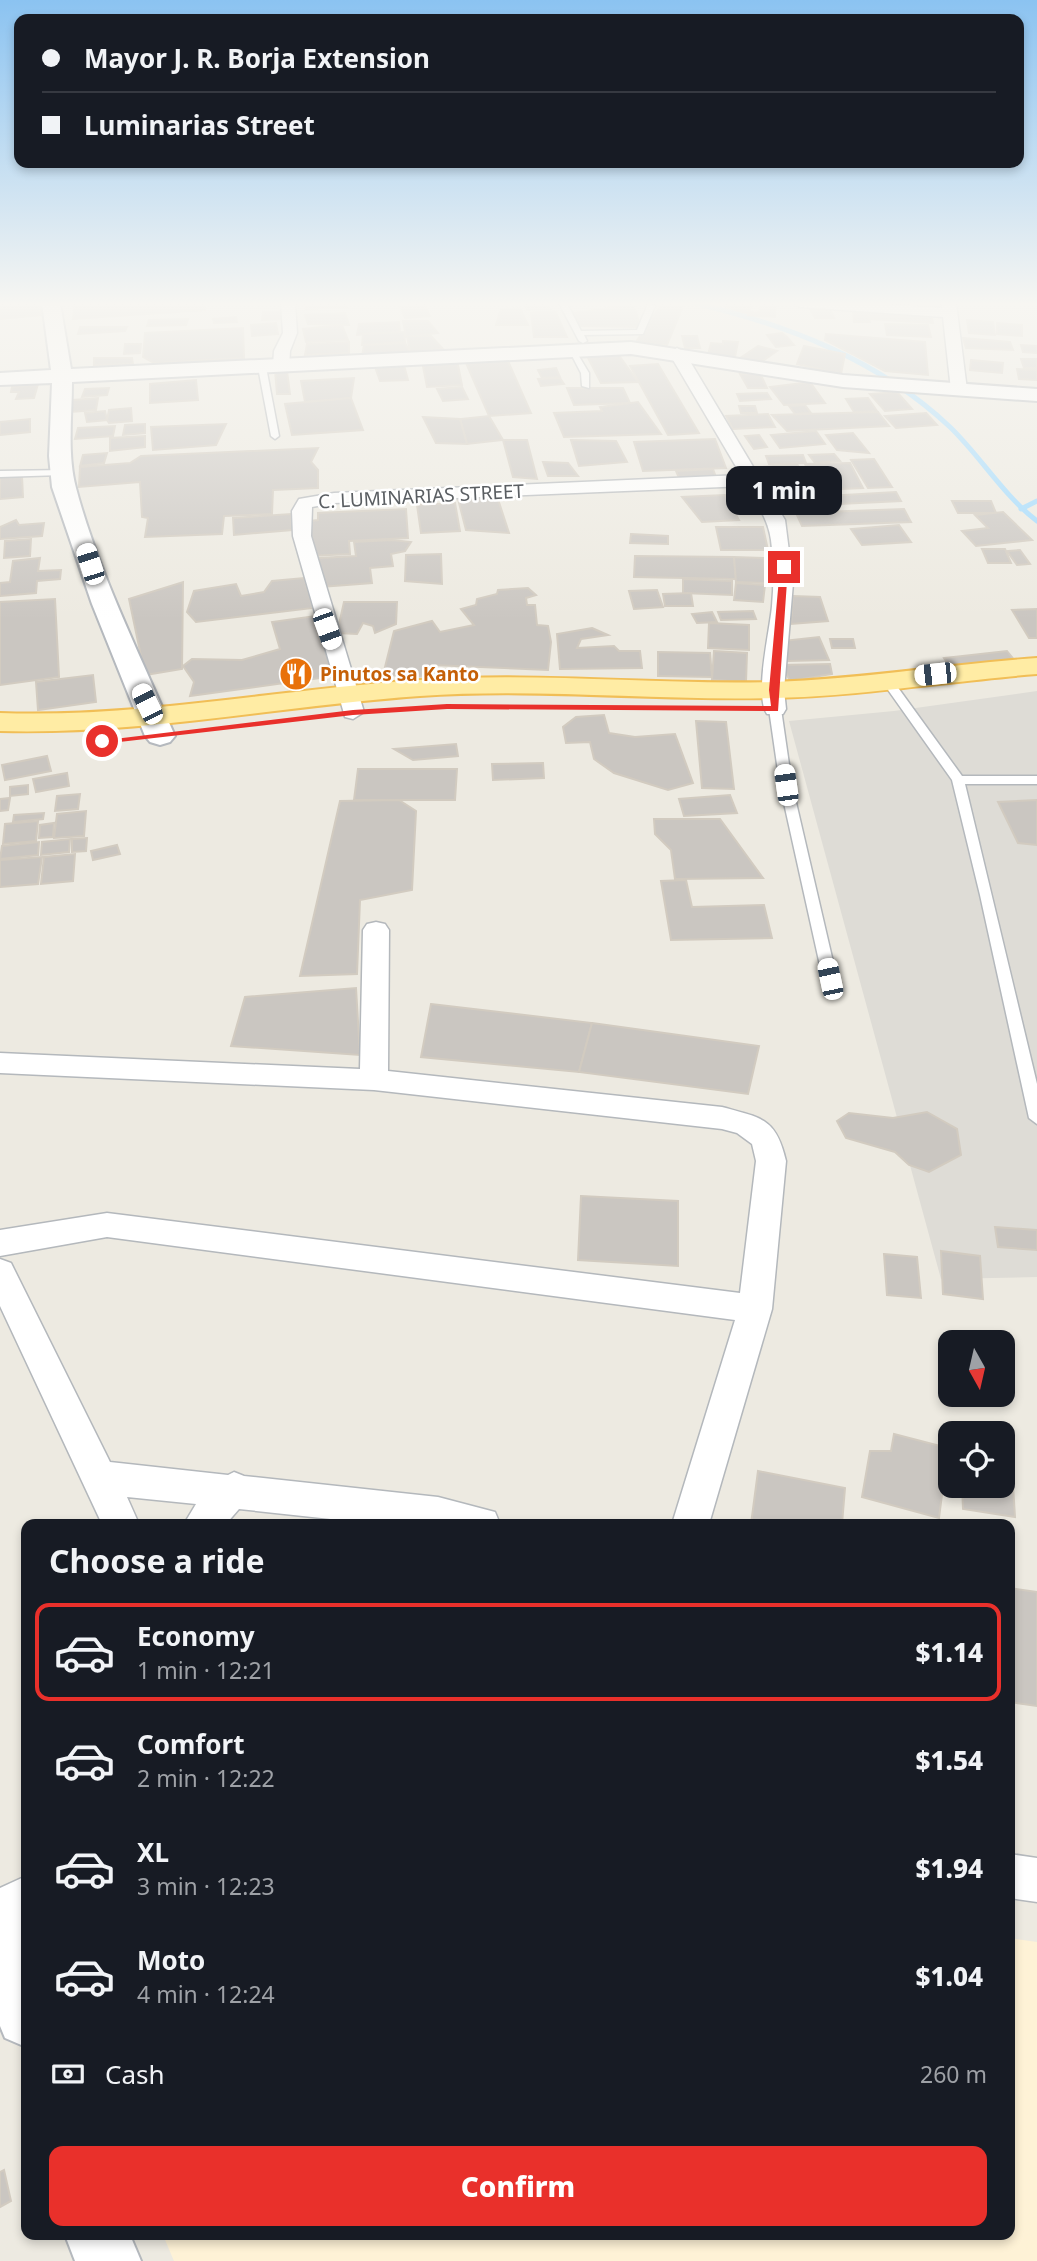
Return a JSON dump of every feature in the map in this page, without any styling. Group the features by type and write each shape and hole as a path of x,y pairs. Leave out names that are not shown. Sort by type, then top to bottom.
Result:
{"main road":[{"path":"0,740 83,743 158,727 351,702 447,706 774,700 836,708 894,690 1037,666"},
{"path":"894,690 1037,684"},
{"path":"0,722 158,727"}],"street":[{"path":"62,409 64,487 105,604 158,727"},
{"path":"711,409 772,510 783,546 784,567 774,700"},
{"name":"C. LUMINARIAS STREET","path":"351,702 327,629 318,587 302,536 301,511 305,503 348,497 755,480"},
{"path":"374,1080 376,930"},
{"path":"0,1063 374,1080 722,1118 747,1125 766,1138 771,1161 755,1309 692,1519"},
{"path":"0,1243 107,1225 755,1309"},
{"path":"0,1272 118,1519"},
{"path":"97,1477 234,1489 460,1519"},
{"path":"207,1519 234,1489"},
{"path":"1015,1877 1037,1880"},
{"path":"0,1912 21,1901"},
{"path":"0,1940 21,2002"},
{"path":"99,2240 108,2261"}],"lane":[{"path":"274,409 275,436"},
{"path":"0,474 62,472"},
{"path":"894,690 958,780 1037,1118"},
{"path":"774,700 786,785 830,979"},
{"path":"958,780 1037,780"}],"shaded area":[{"path":"1037,691 1037,1277 941,1279 789,721 894,711"},
{"path":"1015,1939 1037,1942 1037,2261 174,2261 165,2240 1015,2240"}],"building":[{"path":"72,409 96,409 96,410 71,412"},
{"path":"131,409 132,421 109,423 109,410"},
{"path":"286,409 355,409 363,430 292,435"},
{"path":"486,409 529,409 531,413 489,416"},
{"path":"601,409 643,409 661,434 564,437 554,413 602,411"},
{"path":"653,409 684,409 699,433 668,435"},
{"path":"740,409 756,409 757,413 741,413"},
{"path":"791,409 808,409 811,413 795,414"},
{"path":"852,409 875,409 877,411 854,412"},
{"path":"883,409 912,409 885,411"},
{"path":"105,411 107,420 87,422 85,413"},
{"path":"878,412 889,426 787,431 772,415"},
{"path":"926,413 937,425 896,428 885,416"},
{"path":"768,414 775,427 733,429 726,416"},
{"path":"489,416 503,440 467,444 460,419"},
{"path":"423,417 460,419 467,444 436,443"},
{"path":"30,419 30,432 0,435 0,422"},
{"path":"145,424 145,433 123,435 125,425"},
{"path":"226,424 216,445 153,450 151,427"},
{"path":"115,426 113,436 75,439 78,428"},
{"path":"816,431 825,444 780,448 771,435"},
{"path":"853,433 869,453 837,450 826,435"},
{"path":"759,435 767,447 754,449 745,436"},
{"path":"145,436 145,447 110,451 110,438"},
{"path":"715,439 726,468 643,471 634,442"},
{"path":"503,440 527,440 537,479 513,477"},
{"path":"571,440 616,441 627,462 579,466"},
{"path":"318,448 311,462 318,470 318,488 273,490 272,514 224,516 222,534 145,537 148,518 142,517 140,482 79,487 80,467 130,463 141,456"},
{"path":"107,453 104,463 80,466 83,455"},
{"path":"834,454 840,461 815,463 809,455"},
{"path":"803,455 806,463 769,464 766,456"},
{"path":"874,459 892,487 868,488 851,460"},
{"path":"543,462 568,463 578,476 548,476"},
{"path":"850,463 863,488 817,490 805,464"},
{"path":"797,464 805,476 790,477 794,483 773,484 762,467"},
{"path":"713,469 716,477 679,478 676,471"},
{"path":"22,476 23,497 0,499 0,477"},
{"path":"813,485 823,494 791,496 786,487"},
{"path":"896,492 901,501 796,506 792,498"},
{"path":"725,495 739,520 702,522 682,497"},
{"path":"497,496 509,533 466,530 458,499"},
{"path":"952,501 991,501 996,513 958,513"},
{"path":"455,503 460,531 421,533 417,505"},
{"path":"406,509 408,538 349,541 350,554 310,556 310,521 318,520 318,513"},
{"path":"904,509 911,522 802,526 796,513"},
{"path":"1003,512 1032,540 976,546 962,531 988,528 975,515"},
{"path":"291,514 292,530 234,535 233,518"},
{"path":"16,520 19,525 44,523 42,536 0,539 0,527"},
{"path":"899,525 911,542 862,545 851,529"},
{"path":"716,527 763,527 768,550 721,550"},
{"path":"631,534 668,536 668,544 630,543"},
{"path":"31,539 30,556 4,558 5,541"},
{"path":"354,542 411,542 405,551 391,554 393,566 370,568 372,583 321,587 319,558 356,556"},
{"path":"982,549 1005,549 1011,563 988,563"},
{"path":"1020,550 1030,564 1017,565 1007,551"},
{"path":"441,554 442,584 405,581 406,555"},
{"path":"635,556 734,557 736,579 634,577"},
{"path":"734,557 764,558 766,583 736,582"},
{"path":"40,558 38,571 61,570 60,579 37,581 36,593 0,596 0,583 10,582 13,561"},
{"path":"304,578 313,608 196,622 187,612 194,591 236,584 241,596 264,592 272,581"},
{"path":"683,579 732,581 732,595 683,593"},
{"path":"183,582 182,669 145,675 129,599"},
{"path":"736,583 765,585 763,602 734,600"},
{"path":"528,588 536,595 526,598 527,605 535,605 537,625 548,626 551,642 548,670 432,665 430,677 383,675 394,631 432,621 440,632 474,625 461,609 476,605 477,599 497,594 498,590"},
{"path":"657,590 663,607 634,609 629,591"},
{"path":"691,593 693,606 665,606 663,594"},
{"path":"793,596 820,597 828,621 791,624"},
{"path":"55,599 59,677 0,685 0,602"},
{"path":"344,602 397,602 396,624 375,633 373,626 363,623 357,634 337,633"},
{"path":"1037,609 1037,638 1029,638 1012,610"},
{"path":"753,611 756,619 721,620 718,612"},
{"path":"712,612 717,622 697,623 692,614"},
{"path":"315,616 335,676 190,696 194,682 183,666 192,659 242,660 280,649 272,622"},
{"path":"709,623 749,625 749,650 708,648"},
{"path":"592,628 608,635 581,639 577,648 614,646 619,651 640,651 642,668 560,669 557,634"},
{"path":"819,637 829,660 788,661 782,641"},
{"path":"830,639 853,639 855,648 832,648"},
{"path":"714,651 747,653 746,682 712,680"},
{"path":"1007,651 1015,661 950,667 944,658"},
{"path":"658,652 710,653 712,677 658,676"},
{"path":"830,664 832,674 790,681 782,665"},
{"path":"93,675 96,702 38,710 36,682"},
{"path":"604,715 609,733 635,737 675,734 693,783 668,790 614,773 594,759 590,742 566,743 563,727 576,717"},
{"path":"696,721 726,722 734,789 702,788"},
{"path":"456,744 458,756 413,760 394,749"},
{"path":"47,756 51,771 5,780 2,765"},
{"path":"543,763 544,778 493,780 492,764"},
{"path":"358,769 457,769 455,800 354,800"},
{"path":"67,773 69,786 36,792 33,779"},
{"path":"28,785 28,794 10,796 10,787"},
{"path":"80,794 78,809 55,811 57,796"},
{"path":"730,795 737,813 684,816 679,799"},
{"path":"10,798 8,810 0,811 0,799"},
{"path":"399,800 416,811 412,890 360,900 357,974 300,976 340,801"},
{"path":"1037,800 1037,845 1018,843 998,802"},
{"path":"86,811 84,836 54,838 57,814"},
{"path":"44,813 43,819 13,822 14,815"},
{"path":"654,819 720,819 763,878 675,879 671,850 655,834"},
{"path":"38,821 36,841 3,844 5,824"},
{"path":"54,823 53,837 39,838 40,825"},
{"path":"87,838 86,851 72,852 72,839"},
{"path":"70,839 69,852 41,855 42,842"},
{"path":"39,842 38,855 0,859 2,846"},
{"path":"117,845 120,854 93,860 91,851"},
{"path":"75,854 73,881 41,884 44,857"},
{"path":"42,857 38,884 0,887 0,860"},
{"path":"686,880 692,907 764,905 772,938 671,940 661,881"},
{"path":"356,988 360,1055 231,1046 245,997"},
{"path":"431,1004 592,1023 579,1072 421,1057"},
{"path":"592,1023 759,1046 748,1094 579,1072"},
{"path":"927,1112 957,1129 961,1155 929,1172 909,1165 895,1152 846,1138 837,1121 849,1113 893,1118"},
{"path":"581,1196 678,1201 678,1266 578,1260"},
{"path":"995,1227 1037,1230 1037,1250 998,1247"},
{"path":"941,1251 980,1256 983,1299 943,1294"},
{"path":"884,1254 917,1257 921,1298 887,1295"},
{"path":"894,1434 938,1445 938,1498 942,1498 939,1518 862,1497 870,1451 891,1451"},
{"path":"758,1471 845,1488 842,1519 752,1519"},
{"path":"963,1498 1014,1498 1015,1517 963,1509"},
{"path":"1015,1589 1037,1592 1037,1706 1015,1703"},
{"path":"4,2170 11,2201 0,2207 0,2172"}],"waterway":[{"path":"928,409 950,427 1022,508"},
{"path":"1022,508 1037,501"},
{"path":"1022,508 1037,521"}],"place":[{"name":"Pinutos sa Kanto","path":"296,674"}],"route":[{"path":"102,741 353,712 447,706 614,705 775,709 774,690 784,567"}]}
